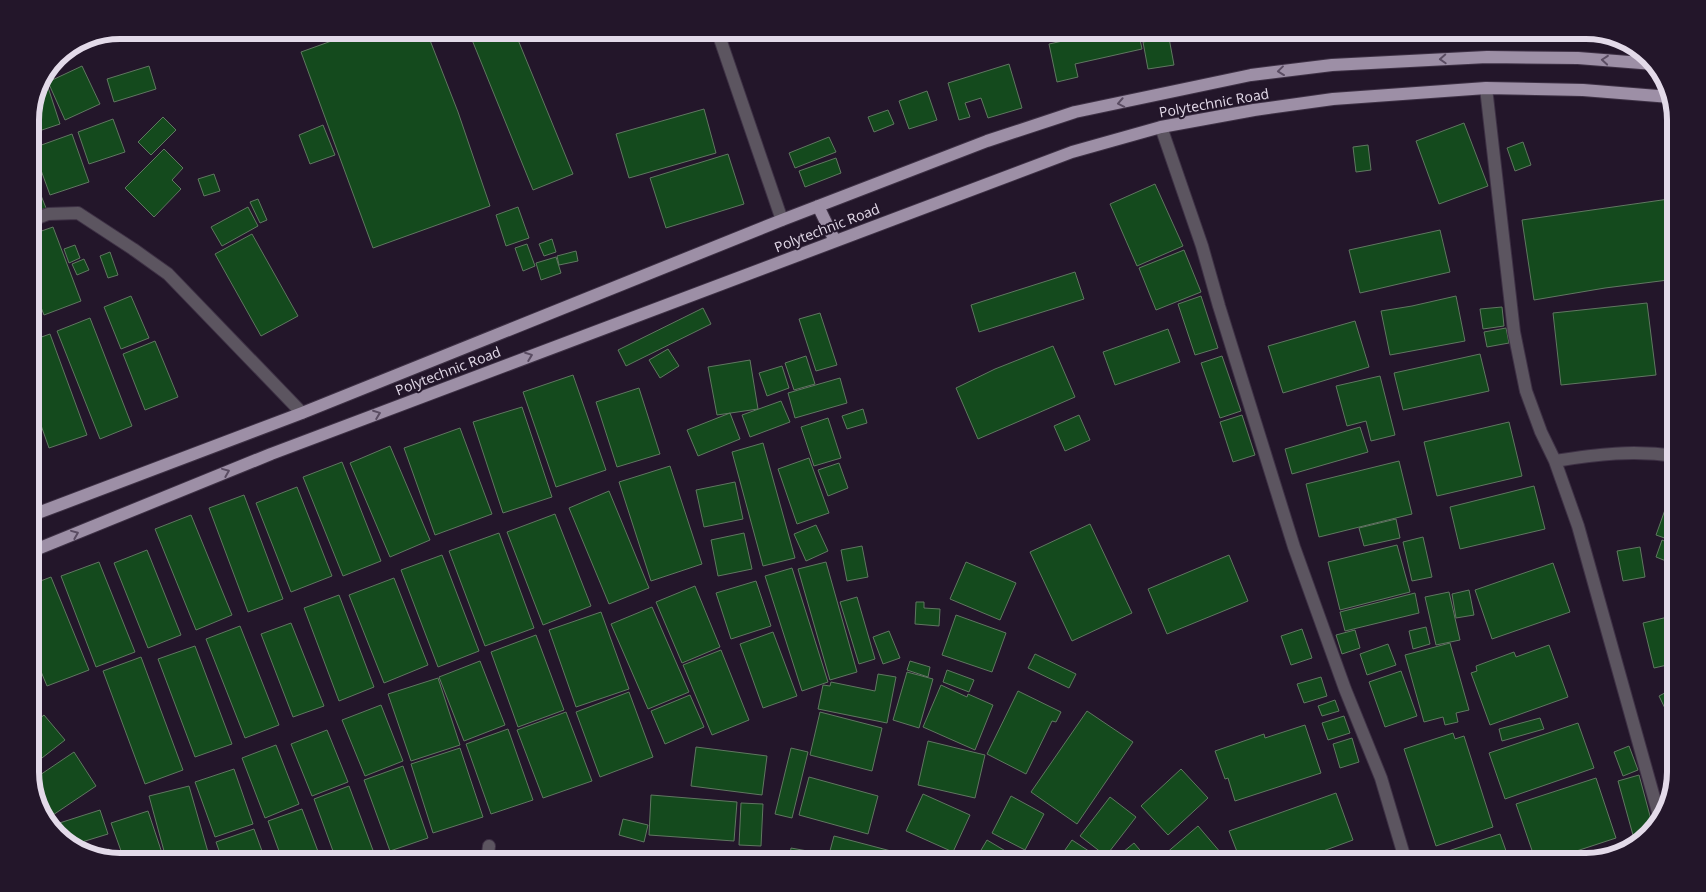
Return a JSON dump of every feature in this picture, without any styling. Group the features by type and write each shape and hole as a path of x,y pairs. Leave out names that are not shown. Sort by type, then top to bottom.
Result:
{"main road":[{"name":"Polytechnic Road","path":"39,513 302,413 818,206 986,142 1075,112 1251,75 1332,65 1487,57 1578,58 1644,63"},
{"name":"Polytechnic Road","path":"39,548 271,454 1072,152 1161,127 1254,110 1334,99 1486,88 1583,90 1664,96"},
{"path":"818,206 835,241"}],"street":[{"path":"719,39 782,220"},
{"path":"1486,88 1514,332 1526,390 1541,432 1555,461 1578,526 1658,810"},
{"path":"1161,127 1202,246 1294,547 1345,689 1381,778 1403,853"},
{"path":"39,218 48,214 78,213 134,249 168,274 302,413"},
{"path":"1555,461 1604,453 1648,452 1667,455"},
{"path":"488,853 489,846"}],"building":[{"path":"337,39 430,39 458,112 490,206 373,248 301,52"},
{"path":"472,39 518,39 573,174 533,190"},
{"path":"1072,39 1140,39 1142,49 1075,64 1078,77 1057,82 1049,44"},
{"path":"1169,39 1174,65 1148,69 1143,42"},
{"path":"1009,64 1022,108 988,118 981,98 965,103 970,117 959,120 948,83"},
{"path":"82,66 100,104 65,120 49,82"},
{"path":"149,66 156,89 114,102 107,79"},
{"path":"47,85 60,124 39,131 39,115"},
{"path":"927,91 937,120 909,129 899,101"},
{"path":"704,109 716,153 629,178 616,134"},
{"path":"888,110 894,124 874,132 868,117"},
{"path":"163,117 176,130 151,155 138,142"},
{"path":"113,119 125,152 89,164 78,132"},
{"path":"1464,123 1488,186 1439,204 1416,141"},
{"path":"323,125 335,155 310,164 299,135"},
{"path":"72,134 89,182 50,195 39,165 39,146"},
{"path":"829,137 836,152 795,168 789,153"},
{"path":"1523,142 1531,165 1515,171 1507,148"},
{"path":"1368,145 1371,170 1356,172 1353,147"},
{"path":"164,149 183,168 172,180 181,189 154,217 125,188"},
{"path":"728,154 744,204 666,228 650,178"},
{"path":"836,158 841,173 805,187 799,171"},
{"path":"214,174 220,191 204,196 198,179"},
{"path":"1155,184 1183,246 1137,266 1110,204"},
{"path":"39,190 46,208 39,211"},
{"path":"258,199 267,220 260,223 250,202"},
{"path":"1667,199 1667,280 1534,300 1522,220"},
{"path":"248,207 258,226 222,246 211,227"},
{"path":"518,207 529,238 506,246 496,215"},
{"path":"53,227 81,301 44,315 39,302 39,232"},
{"path":"1440,230 1450,272 1360,293 1349,250"},
{"path":"252,234 298,316 261,336 215,254"},
{"path":"552,239 556,252 544,256 539,244"},
{"path":"527,244 535,266 523,271 515,248"},
{"path":"75,245 80,258 69,263 64,249"},
{"path":"1184,250 1201,292 1156,310 1139,268"},
{"path":"576,251 578,261 559,265 557,256"},
{"path":"110,252 118,275 108,278 100,256"},
{"path":"556,257 561,273 541,280 536,263"},
{"path":"84,259 89,270 77,275 72,264"},
{"path":"1075,272 1084,299 979,332 971,305"},
{"path":"131,296 149,338 121,349 104,307"},
{"path":"1201,296 1218,348 1195,355 1178,304"},
{"path":"1456,296 1465,341 1390,355 1381,311"},
{"path":"1647,303 1656,375 1561,385 1553,313"},
{"path":"1502,307 1504,326 1483,329 1480,309"},
{"path":"703,308 711,324 626,366 618,350"},
{"path":"820,313 837,365 816,371 799,319"},
{"path":"90,318 132,426 100,439 57,331"},
{"path":"1355,321 1369,367 1283,393 1268,346"},
{"path":"1506,328 1509,343 1487,347 1484,332"},
{"path":"1168,329 1180,362 1115,385 1103,352"},
{"path":"50,334 87,435 49,448 39,420 39,338"},
{"path":"155,341 178,397 145,410 123,354"},
{"path":"1053,346 1075,397 978,439 956,388 995,369"},
{"path":"668,349 679,366 660,378 649,360"},
{"path":"1480,354 1489,391 1403,410 1394,373"},
{"path":"806,356 815,384 794,390 785,363"},
{"path":"1222,356 1241,411 1220,418 1201,363"},
{"path":"750,360 758,409 717,415 708,367"},
{"path":"782,366 789,388 767,396 759,373"},
{"path":"573,375 606,470 556,487 523,392"},
{"path":"1380,376 1395,435 1371,441 1366,421 1347,426 1336,386"},
{"path":"840,378 847,403 795,418 788,393"},
{"path":"639,388 660,454 617,467 596,402"},
{"path":"781,401 790,422 750,437 742,415"},
{"path":"522,407 552,497 503,513 473,422"},
{"path":"863,409 867,423 847,429 842,416"},
{"path":"730,413 740,439 698,456 687,430"},
{"path":"1079,415 1090,440 1065,451 1054,426"},
{"path":"1242,415 1255,455 1233,462 1220,422"},
{"path":"828,418 841,458 814,466 801,427"},
{"path":"1509,422 1522,476 1437,496 1424,442"},
{"path":"1360,427 1368,452 1292,474 1285,449"},
{"path":"460,428 492,514 435,535 404,448"},
{"path":"763,443 795,558 763,566 732,452"},
{"path":"390,446 430,540 390,557 350,463"},
{"path":"809,458 829,513 797,524 778,469"},
{"path":"1399,461 1412,514 1319,537 1306,484"},
{"path":"342,462 381,561 343,576 303,477"},
{"path":"839,463 848,488 828,496 818,470"},
{"path":"670,466 702,564 651,581 619,482"},
{"path":"735,482 743,519 704,527 696,490"},
{"path":"1534,486 1545,529 1460,549 1450,507"},
{"path":"297,487 332,576 291,592 256,503"},
{"path":"609,491 649,588 609,604 569,508"},
{"path":"244,495 283,599 248,612 209,508"},
{"path":"1667,504 1667,539 1656,535"},
{"path":"555,514 591,606 543,625 507,532"},
{"path":"191,515 232,615 196,630 155,529"},
{"path":"1396,519 1400,538 1364,546 1359,528"},
{"path":"1090,524 1132,613 1072,641 1030,552"},
{"path":"816,525 828,551 806,561 794,534"},
{"path":"499,533 534,628 485,646 449,551"},
{"path":"744,533 752,569 718,576 711,540"},
{"path":"1423,537 1432,577 1412,581 1403,542"},
{"path":"1662,540 1667,542 1667,561 1656,557"},
{"path":"1397,545 1410,592 1340,610 1328,562"},
{"path":"862,546 868,577 847,581 841,550"},
{"path":"1640,547 1645,577 1623,581 1617,551"},
{"path":"147,550 181,635 148,648 114,563"},
{"path":"442,555 479,651 438,667 401,570"},
{"path":"1229,555 1248,601 1167,634 1148,589"},
{"path":"99,562 135,652 96,667 61,576"},
{"path":"826,562 857,672 830,680 798,569"},
{"path":"966,562 1016,583 1000,620 950,599"},
{"path":"1553,563 1570,612 1492,639 1475,590"},
{"path":"792,568 828,682 802,691 765,576"},
{"path":"51,577 89,670 47,686 39,667 39,582"},
{"path":"394,578 428,665 384,683 349,595"},
{"path":"756,581 771,626 731,639 716,593"},
{"path":"695,586 720,647 682,663 656,602"},
{"path":"1469,590 1474,615 1456,618 1452,594"},
{"path":"1449,592 1460,640 1436,645 1425,597"},
{"path":"1415,593 1419,613 1345,631 1340,612"},
{"path":"339,595 374,687 339,701 304,608"},
{"path":"857,597 875,659 859,664 840,602"},
{"path":"916,602 924,602 924,608 940,609 939,626 915,624"},
{"path":"652,607 689,692 648,709 611,624"},
{"path":"601,612 629,689 576,707 549,630"},
{"path":"956,615 1006,633 992,672 942,655"},
{"path":"1667,617 1667,665 1654,668 1643,623"},
{"path":"291,623 324,706 293,717 261,634"},
{"path":"240,626 279,725 245,738 206,639"},
{"path":"1426,627 1430,644 1413,649 1409,631"},
{"path":"1302,629 1312,658 1291,665 1281,636"},
{"path":"1355,630 1360,648 1342,654 1336,635"},
{"path":"889,631 900,658 883,664 873,637"},
{"path":"773,632 797,696 763,708 740,644"},
{"path":"536,635 564,710 518,727 491,652"},
{"path":"1450,643 1469,710 1456,713 1458,722 1445,725 1443,717 1424,722 1405,655"},
{"path":"1388,644 1396,665 1367,675 1360,654"},
{"path":"1549,645 1568,697 1490,725 1471,673 1477,671 1476,666 1514,652 1516,657"},
{"path":"195,646 232,744 195,757 158,659"},
{"path":"721,650 749,720 712,735 683,665"},
{"path":"1035,654 1076,674 1069,688 1028,668"},
{"path":"141,657 183,770 145,784 103,671"},
{"path":"480,661 505,725 464,741 439,677"},
{"path":"910,661 930,667 928,677 907,670"},
{"path":"947,670 974,680 969,692 943,682"},
{"path":"1401,671 1417,716 1385,727 1369,682"},
{"path":"907,672 933,679 919,728 893,720"},
{"path":"878,674 896,677 887,723 818,709 823,685 830,686 831,682 875,691"},
{"path":"1321,677 1327,696 1304,703 1297,684"},
{"path":"438,678 460,745 411,761 388,694"},
{"path":"941,685 967,697 968,694 993,705 975,750 923,727"},
{"path":"1018,691 1061,712 1056,722 1052,721 1026,774 987,754"},
{"path":"629,692 653,757 600,777 576,712"},
{"path":"1667,692 1667,712 1659,696"},
{"path":"690,695 704,727 665,744 651,711"},
{"path":"1335,700 1339,711 1322,716 1318,706"},
{"path":"381,705 403,761 365,776 342,720"},
{"path":"1087,711 1133,742 1077,824 1031,792"},
{"path":"566,712 592,781 543,798 517,730"},
{"path":"820,712 882,728 872,771 810,755"},
{"path":"44,715 65,740 39,760 39,719"},
{"path":"1344,716 1350,733 1328,740 1322,723"},
{"path":"1540,718 1544,729 1502,741 1499,729"},
{"path":"1578,723 1594,768 1505,799 1489,753"},
{"path":"1305,725 1321,773 1235,801 1228,778 1225,779 1215,751 1264,734 1265,738"},
{"path":"508,729 533,800 491,814 466,744"},
{"path":"327,730 348,782 312,796 291,744"},
{"path":"1453,733 1455,739 1464,736 1493,827 1436,846 1404,749"},
{"path":"1352,738 1359,762 1340,768 1333,744"},
{"path":"928,741 985,755 975,798 918,785"},
{"path":"276,745 299,804 265,818 242,758"},
{"path":"1629,746 1638,770 1623,776 1614,752"},
{"path":"696,747 767,756 762,795 691,786"},
{"path":"460,748 483,817 433,833 411,764"},
{"path":"791,748 808,752 792,818 775,814"},
{"path":"74,752 96,786 51,816 43,798 39,776"},
{"path":"403,766 428,838 390,851 364,780"},
{"path":"234,769 253,824 215,837 195,782"},
{"path":"1181,769 1208,798 1168,835 1141,806"},
{"path":"1639,775 1651,821 1634,838 1618,781"},
{"path":"809,777 878,796 868,834 799,815"},
{"path":"1596,778 1616,838 1570,853 1533,853 1516,804"},
{"path":"189,786 208,852 165,853 149,796"},
{"path":"349,786 374,853 334,853 314,799"},
{"path":"1336,793 1353,840 1318,853 1238,853 1229,831"},
{"path":"923,794 970,815 953,852 906,831"},
{"path":"651,795 737,802 734,841 649,835"},
{"path":"1011,796 1044,814 1025,850 992,833"},
{"path":"1110,797 1136,817 1108,853 1102,853 1080,836"},
{"path":"741,803 763,804 761,846 739,845"},
{"path":"302,809 319,853 280,853 268,821"},
{"path":"100,810 108,834 80,843 57,824"},
{"path":"148,811 162,853 122,853 111,823"},
{"path":"623,819 648,825 644,842 619,835"},
{"path":"1198,826 1221,853 1166,853"},
{"path":"254,829 263,853 220,853 216,842"},
{"path":"1500,834 1507,853 1442,853"},
{"path":"834,836 891,851 891,853 829,853"},
{"path":"987,840 1009,853 979,853"},
{"path":"1072,840 1092,853 1063,853"},
{"path":"1134,843 1142,853 1122,853"},
{"path":"791,848 818,853 790,853"}]}
